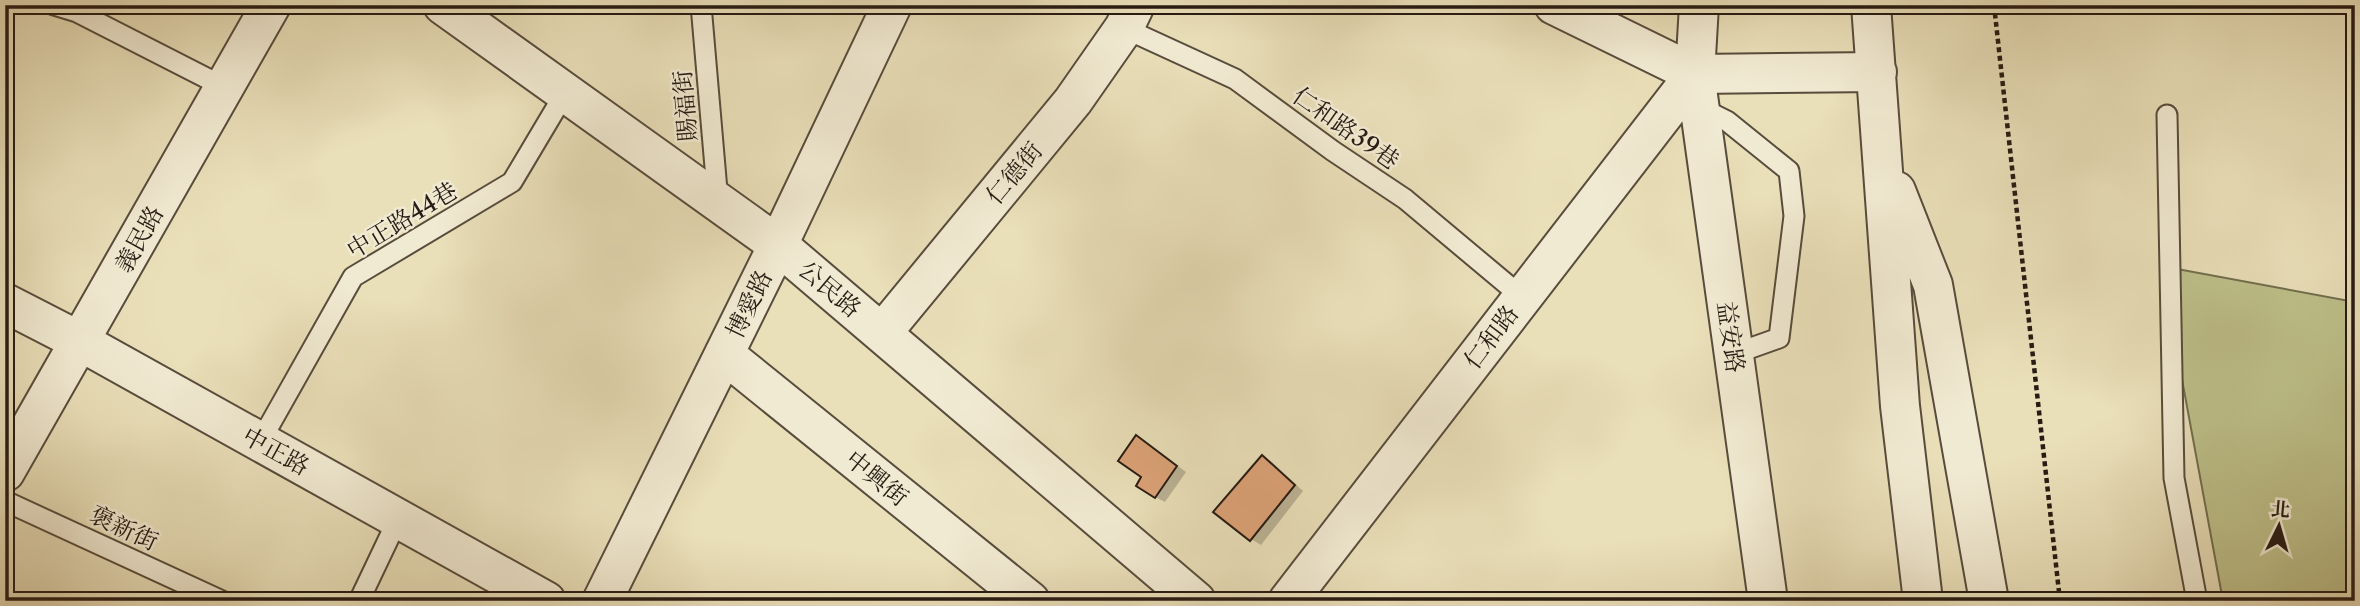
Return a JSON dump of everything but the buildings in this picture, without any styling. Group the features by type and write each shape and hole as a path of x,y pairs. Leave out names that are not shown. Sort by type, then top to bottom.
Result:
{"street":[{"name":"義民路","path":"5,472 271,5"},
{"name":"公民路","path":"443,5 778,245 1196,601"},
{"name":"博愛路","path":"602,601 778,245 892,5"},
{"path":"1554,5 1697,91 1877,72"},
{"path":"1697,91 1699,5"},
{"path":"1871,5 1900,406 1923,601"},
{"name":"仁德街","path":"882,333 1073,102 1129,17"},
{"name":"仁和路","path":"1289,601 1522,297 1697,91"},
{"name":"益安路","path":"1697,91 1768,601"},
{"path":"1883,159 1933,285 1989,601"},
{"name":"中正路","path":"5,303 81,342 546,601"},
{"name":"中興街","path":"724,354 1030,601"}],"lane":[{"path":"54,5 77,12 224,88"},
{"name":"賜福街","path":"701,5 718,202"},
{"name":"仁和路39巷","path":"1129,17 1235,79 1405,199 1522,297"},
{"path":"1697,91 1727,121 1789,171 1794,216 1779,338 1734,354"},
{"name":"中正路44巷","path":"260,442 353,276 512,182 565,93"},
{"path":"2167,115 2174,478 2197,601"},
{"name":"褒新街","path":"5,500 222,601"},
{"path":"359,601 398,519"}],"path":[{"path":"1994,5 2060,601"}],"green space":[{"path":"2161,266 2355,302 2355,601 2223,601"}]}
